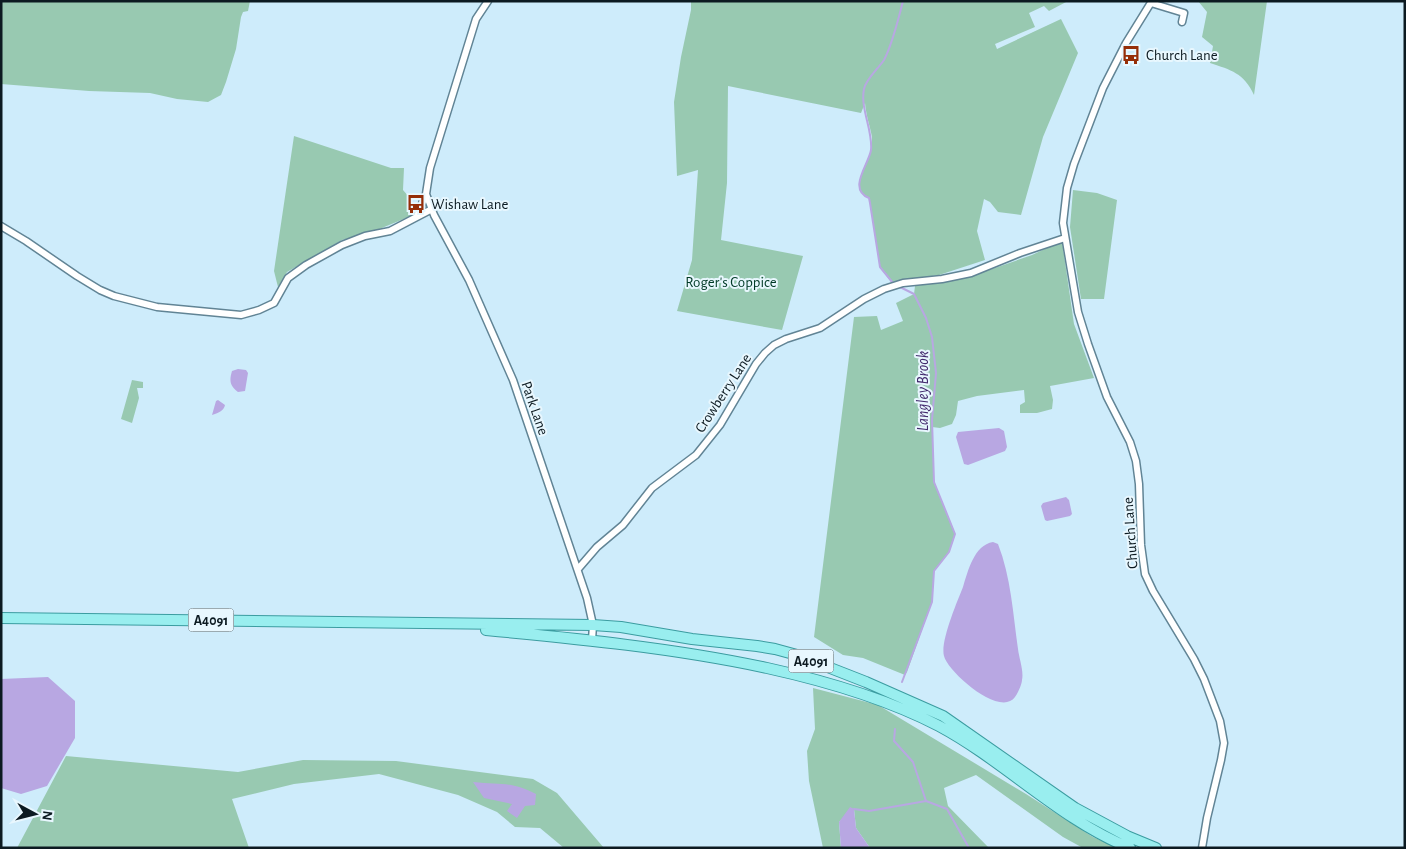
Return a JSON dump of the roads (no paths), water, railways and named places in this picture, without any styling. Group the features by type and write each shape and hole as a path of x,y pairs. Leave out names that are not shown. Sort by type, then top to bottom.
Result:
{"main road":[{"name":"A4091","path":"1,618 593,625 621,627 692,639 757,646 797,655 866,682 943,716 1075,808 1127,836 1156,848"},
{"name":"A4091","path":"420,623 640,645 744,663 820,681 880,700 917,715 965,741 1070,816 1130,848"}],"street":[{"path":"416,216 426,194 430,168 476,19 488,1"},
{"path":"1152,2 1184,13 1182,22"},
{"name":"Church Lane","path":"1152,2 1115,63 1074,164 1067,188 1063,214 1065,238 1078,312 1107,397 1130,442 1136,461 1139,484 1141,545 1145,574 1152,591 1194,659 1220,721 1224,743 1202,848"},
{"name":"Park Lane","path":"426,194 469,280 513,380 587,598 593,625 592,640"},
{"path":"1,226 77,276 114,296 157,306 241,315 260,310 274,303 288,278 306,265 342,245 365,236 390,231 432,209"},
{"name":"Crowberry Lane","path":"578,570 597,547 623,525 652,488 696,454 720,425 756,364 764,353 774,345 820,328 864,299 884,289 903,283 942,279 971,273 1020,253 1065,238"}],"waterway":[{"name":"Langley Brook","path":"893,283 880,267 869,198 863,194 859,183 871,150 863,97 864,89 887,54 903,1"},
{"name":"Langley Brook","path":"900,287 914,294 926,318 932,337 936,373 932,420 934,482 955,534 949,552 934,571 932,602 902,682"},
{"name":"Langley Brook","path":"854,809 869,811 926,801 913,762 894,741 895,729"},
{"path":"926,801 947,809 969,848"}],"place":[{"name":"Church Lane","path":"1131,55"},
{"name":"Wishaw Lane","path":"416,204"}],"park label":[{"name":"Roger's Coppice","path":"731,282"}]}
